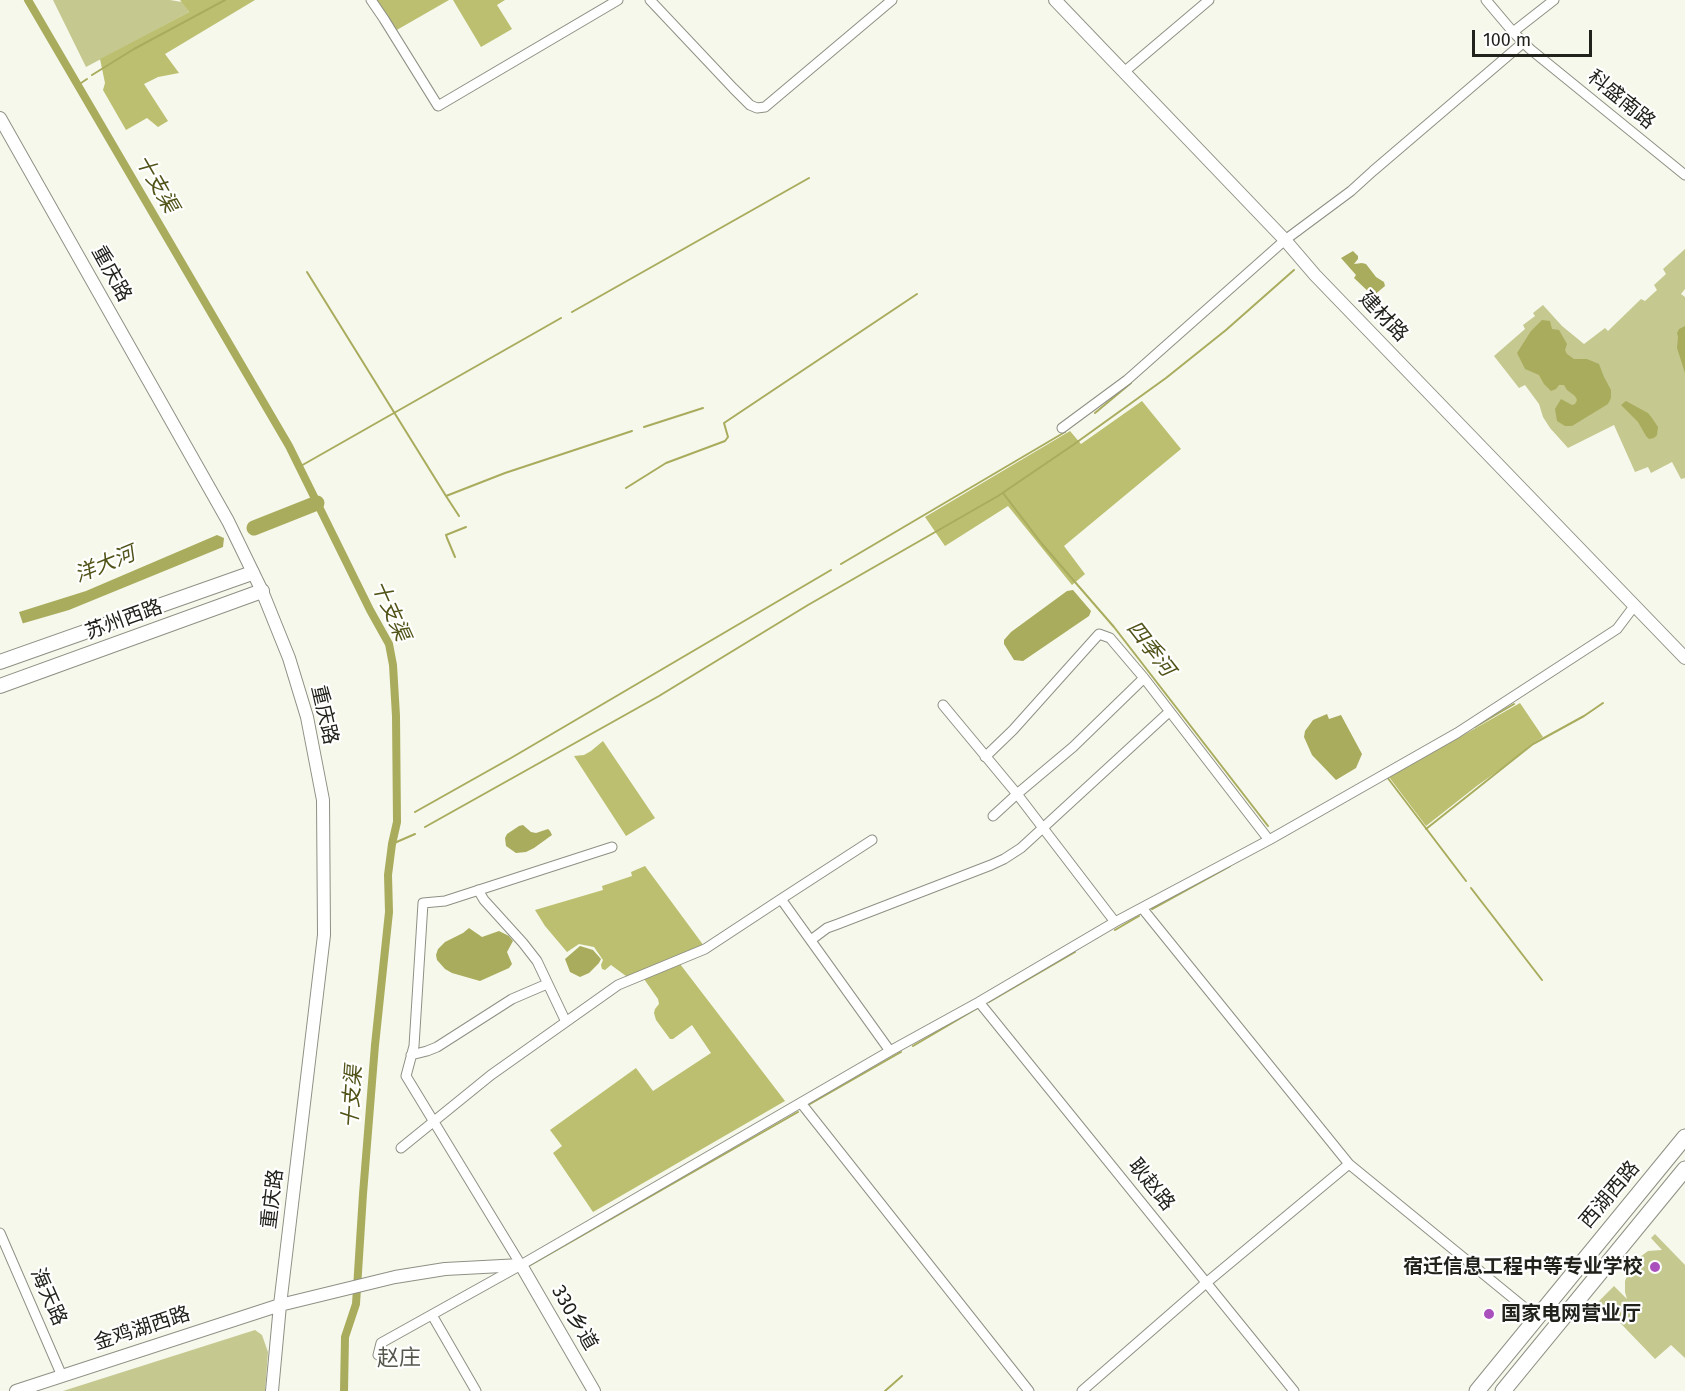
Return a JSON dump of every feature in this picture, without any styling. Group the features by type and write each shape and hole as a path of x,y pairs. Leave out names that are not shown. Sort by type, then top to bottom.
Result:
{"main road":[{"name":"苏州西路","path":"0,662 252,573"},
{"name":"苏州西路","path":"0,686 262,591"},
{"name":"西湖西路","path":"1477,1391 1685,1137"},
{"name":"西湖西路","path":"1503,1391 1685,1168"}],"street":[{"path":"370,0 438,106 618,0"},
{"path":"650,0 739,94 750,105 757,108 765,107 892,0"},
{"path":"1124,72 1209,0"},
{"name":"科盛南路","path":"1486,0 1524,42 1685,175"},
{"path":"1513,32 1554,0"},
{"name":"建材路","path":"1061,2 1124,72 1285,240 1315,275 1685,658"},
{"path":"1062,428 1127,380 1285,240 1351,191 1524,42"},
{"name":"重庆路","path":"0,118 228,521 262,591 289,658 307,717 323,806 324,935 272,1391"},
{"path":"189,596 195,616"},
{"path":"378,1355 381,1343 521,1265 1115,922 1269,840 1457,733 1617,629 1635,605"},
{"path":"985,757 1013,730 1099,634 1110,638 1144,678 1269,840"},
{"path":"993,816 1073,747 1144,678"},
{"path":"943,705 1017,794 1115,922"},
{"path":"811,940 827,928 991,866 1021,848 1169,712"},
{"path":"401,1148 491,1074 618,985 705,949 872,840"},
{"path":"521,1265 406,1076 414,1046 423,903 445,901 612,847"},
{"path":"478,890 531,954 566,1022"},
{"path":"781,899 890,1051"},
{"path":"1142,908 1349,1164 1536,1317"},
{"path":"411,1055 427,1052 437,1047 512,999 547,984"},
{"name":"耿赵路","path":"979,1002 1294,1391"},
{"path":"801,1103 1029,1391"},
{"path":"1082,1391 1206,1283 1349,1164"},
{"name":"海天路","path":"0,1233 62,1376"},
{"name":"金鸡湖西路","path":"16,1391 280,1305 395,1277 445,1269 521,1265"},
{"name":"330乡道","path":"521,1265 594,1391"},
{"path":"432,1315 476,1391"}],"shaded area":[{"path":"53,0 170,0 182,2 189,12 86,67"},
{"path":"180,0 255,0 165,54 179,73 158,77 144,84 168,121 158,127 147,118 126,130 103,90 105,83 100,59 189,12"},
{"path":"373,0 449,0 395,31"},
{"path":"453,0 505,0 497,5 512,29 481,47"},
{"path":"1685,249 1685,289 1681,294 1685,297 1685,478 1681,479 1672,462 1651,473 1648,467 1635,472 1614,425 1568,448 1550,428 1539,404 1525,385 1519,388 1494,356 1525,329 1523,325 1535,316 1533,313 1543,305 1562,326 1584,344 1605,328 1608,331 1641,299 1645,301 1657,290 1654,285 1666,274 1663,269"},
{"path":"1353,251 1358,256 1354,264 1366,264 1376,277 1384,282 1385,286 1373,296 1354,278 1356,275 1341,258"},
{"path":"1542,320 1550,321 1552,329 1559,330 1567,344 1565,350 1567,354 1574,359 1587,359 1599,364 1611,390 1608,404 1572,426 1565,426 1557,421 1555,409 1561,399 1572,405 1575,404 1577,400 1575,396 1564,385 1559,385 1551,391 1539,375 1525,369 1517,353 1531,331"},
{"path":"1685,326 1685,373 1677,348 1677,333"},
{"path":"1142,401 1181,449 1064,546 1085,574 1072,585 1008,506 945,546 925,517 1070,431 1081,444"},
{"path":"1626,401 1648,413 1652,418 1658,427 1654,438 1649,439 1646,436 1638,422 1621,405"},
{"path":"217,535 224,538 223,547 69,610 0,630 0,618 86,591"},
{"path":"1073,590 1091,611 1089,616 1023,661 1014,660 1004,640 1011,632 1067,591"},
{"path":"1520,703 1543,737 1426,826 1389,777"},
{"path":"1327,714 1329,719 1341,715 1362,754 1356,768 1336,780 1312,755 1304,737 1305,731 1313,720"},
{"path":"603,741 655,818 626,836 574,756 584,755"},
{"path":"523,825 536,833 548,829 552,835 526,852 516,853 506,846 505,838 507,834"},
{"path":"645,866 704,946 633,976 626,976 611,965 605,970 602,969 603,960 594,947 579,944 567,952 535,910 603,890 602,886 632,876 631,872"},
{"path":"469,928 482,937 499,931 509,936 513,941 507,952 512,964 509,968 480,981 445,969 437,960 438,949 445,942"},
{"path":"580,946 593,950 601,959 589,973 580,977 570,972 565,959"},
{"path":"680,964 785,1101 593,1212 553,1153 562,1146 550,1130 636,1068 653,1091 711,1053 692,1025 670,1039 656,1020 654,1013 659,1004 658,999 644,979"},
{"name":"宿迁信息工程中等专业学校","path":"1655,1234 1685,1265 1685,1358 1671,1345 1655,1359 1599,1301 1614,1286 1627,1299 1625,1281 1630,1268 1648,1251 1662,1250 1651,1238"},
{"path":"255,1330 262,1335 268,1352 265,1391 63,1391"}],"pier":[{"path":"18,609 24,627 0,633 0,614"}],"waterway":[{"name":"十支渠","path":"28,0 289,446 389,644 393,665 396,716 397,822 388,875 389,912 375,1045 356,1304 345,1337 344,1391"},
{"path":"92,75 134,49 225,0"},
{"path":"78,85 87,79"},
{"path":"572,312 809,178"},
{"path":"425,827 659,696 808,605 998,496 1166,378 1226,330 1294,270"},
{"path":"307,272 446,496"},
{"path":"626,488 666,463 725,441 728,437 724,423 917,294"},
{"path":"299,467 561,318"},
{"path":"1095,413 1131,383"},
{"path":"644,427 703,408"},
{"path":"459,516 446,496 505,473 632,431"},
{"path":"841,564 1065,432"},
{"name":"四季河","path":"1003,493 1042,544 1114,627 1268,826"},
{"name":"洋大河","path":"254,528 317,503"},
{"path":"455,557 446,535 466,527"},
{"path":"415,812 831,570"},
{"path":"1426,829 1533,744 1603,703"},
{"path":"1475,727 1514,704"},
{"path":"1387,777 1466,881"},
{"path":"392,844 415,834"},
{"path":"1152,909 1230,866"},
{"path":"1471,888 1542,980"},
{"path":"1115,930 1139,916"},
{"path":"989,1002 1075,952"},
{"path":"913,1046 976,1009"},
{"path":"810,1104 901,1052"},
{"path":"527,1267 798,1112"},
{"path":"885,1391 902,1376"}],"place":[{"name":"宿迁信息工程中等专业学校","path":"1655,1267"},
{"name":"国家电网营业厅","path":"1489,1314"}],"district":[{"name":"赵庄","path":"399,1359"}]}
